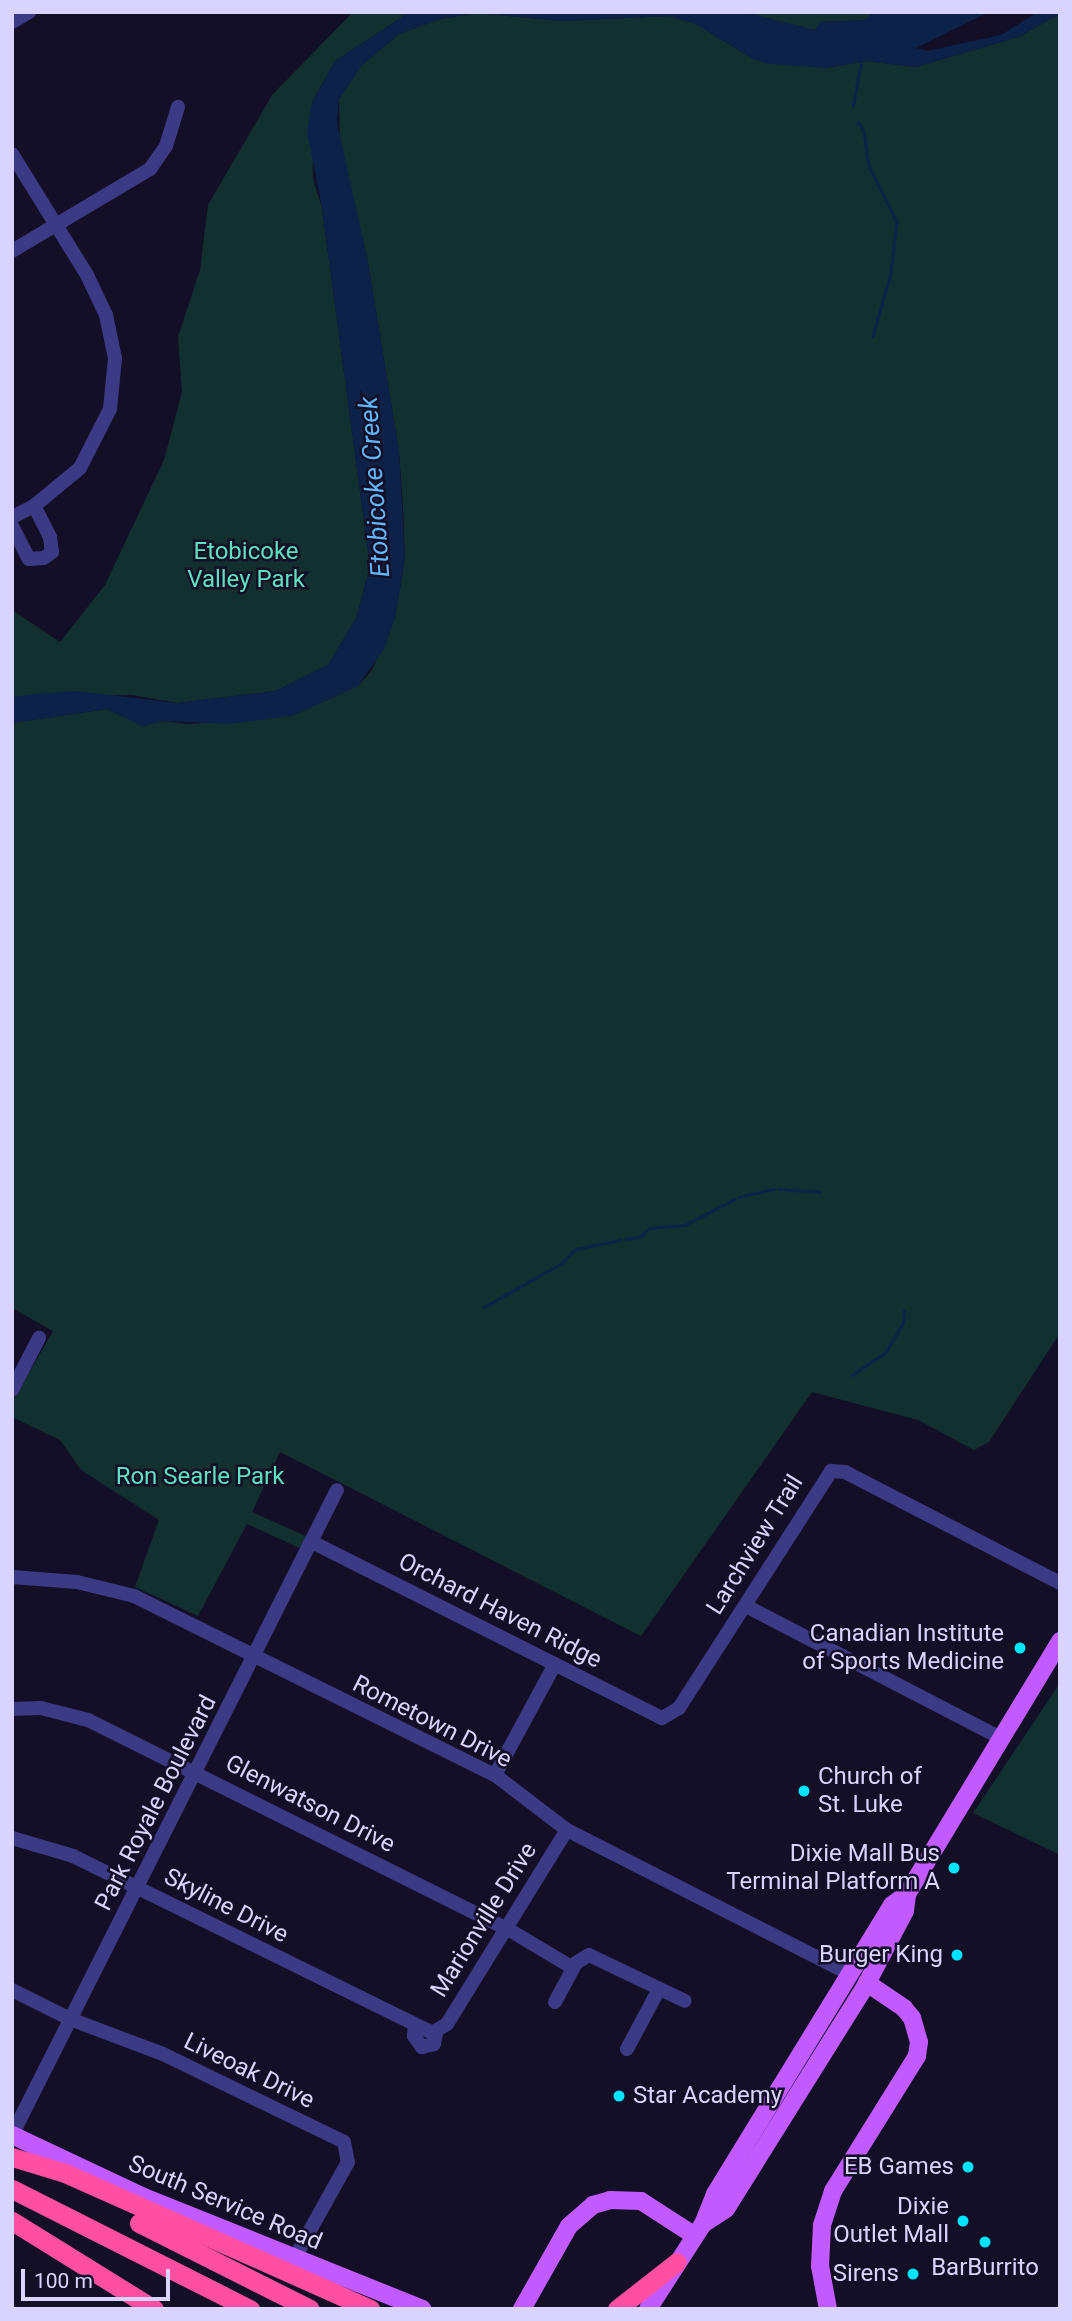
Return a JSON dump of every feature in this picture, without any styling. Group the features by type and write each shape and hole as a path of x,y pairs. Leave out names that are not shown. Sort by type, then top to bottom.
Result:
{"highway":[{"path":"12,2159 310,2309"},
{"path":"12,2159 65,2174 370,2309"},
{"path":"12,2189 250,2309"},
{"path":"12,2221 154,2309"},
{"path":"617,2309 646,2282 677,2262"}],"main road":[{"path":"648,2309 699,2230 726,2209 859,1979 892,1905 907,1894 999,1737 1060,1641"},
{"path":"828,2309 820,2266 822,2225 833,2191 917,2056 919,2042 912,2018 904,2008 859,1979"},
{"name":"South Service Road","path":"12,2135 144,2197 422,2309"},
{"path":"522,2309 569,2227 593,2205 610,2200 641,2201 699,2230"}],"street":[{"path":"12,22 29,12"},
{"path":"12,251 150,169 166,146 178,107"},
{"path":"12,154 54,227 66,238 106,315 115,358 110,409 80,468 34,506 12,517"},
{"path":"12,526 29,559 44,558 52,552 50,537 34,506"},
{"path":"13,1386 39,1338"},
{"name":"Larchview Trail","path":"668,1716 679,1708 746,1606 824,1476 837,1470 1060,1583"},
{"name":"Park Royale Boulevard","path":"12,2135 139,1888 195,1771 256,1658 337,1490"},
{"name":"Orchard Haven Ridge","path":"312,1542 653,1715 668,1716"},
{"name":"Rometown Drive","path":"12,1577 90,1584 134,1596 495,1775 567,1830 859,1979"},
{"path":"746,1606 999,1737"},
{"path":"495,1775 555,1664"},
{"name":"Glenwatson Drive","path":"12,1709 41,1707 88,1720 506,1928 573,1968"},
{"name":"Marionville Drive","path":"437,2032 567,1830"},
{"name":"Skyline Drive","path":"12,1838 73,1856 415,2026 437,2032"},
{"path":"555,2002 573,1968 583,1957 596,1956 685,2001"},
{"path":"627,2049 659,1989"},
{"name":"Liveoak Drive","path":"12,1990 70,2019 163,2054 344,2142 348,2162 294,2259"}],"green space":[{"name":"Etobicoke Valley Park","path":"353,12 410,12 335,61 312,102 313,179 322,208 370,566 357,616 329,664 276,691 177,703 131,695 12,697 12,610 60,642 105,585 164,460 182,392 178,337 200,270 208,205 272,95"},
{"path":"743,12 874,12 866,20 821,22 815,30"},
{"name":"Ron Searle Park","path":"477,13 562,21 669,16 696,24 753,59 826,68 867,61 916,67 1018,37 1060,14 1060,1333 989,1442 974,1450 918,1420 812,1392 641,1636 280,1452 252,1512 308,1537 302,1549 247,1524 198,1616 135,1587 159,1520 81,1470 60,1440 12,1417 12,1403 53,1331 12,1308 12,723 107,709 143,726 164,721 187,724 291,716 358,686 372,670 395,618 405,558 403,508 399,451 367,257 340,154 339,99 362,65 399,34 440,19"},
{"path":"1060,1683 1060,1855 973,1813"}],"water":[{"name":"Etobicoke Creek","path":"410,12 743,12 815,30 821,22 866,20 874,12 989,12 916,48 927,51 1001,35 1038,12 1060,14 1018,37 916,67 867,61 826,68 770,64 753,59 696,24 669,16 562,21 477,13 440,19 399,34 362,65 339,99 337,123 367,257 399,451 405,558 395,618 384,649 358,686 291,716 229,724 164,721 143,726 107,709 12,723 12,697 34,694 76,691 177,703 276,691 329,664 357,616 370,566 322,208 307,132 312,102 335,61"}],"waterway":[{"path":"853,106 861,61"},
{"path":"858,122 864,131 869,166 897,222 891,274 873,336"},
{"path":"739,1197 774,1189"},
{"path":"779,1189 820,1192"},
{"path":"651,1228 685,1225 735,1199"},
{"path":"625,1239 640,1237 648,1229"},
{"path":"484,1307 562,1263 576,1249 620,1240"},
{"path":"852,1375 886,1352 903,1323 904,1311"}],"place":[{"name":"Canadian Institute of Sports Medicine","path":"1020,1648"},
{"name":"Church of St. Luke","path":"804,1791"},
{"name":"Dixie Mall Bus Terminal Platform A","path":"954,1868"},
{"name":"Burger King","path":"957,1955"},
{"name":"Star Academy","path":"619,2096"},
{"name":"EB Games","path":"968,2167"},
{"name":"Dixie Outlet Mall","path":"963,2221"},
{"name":"BarBurrito","path":"985,2242"},
{"name":"Sirens","path":"913,2274"}]}
